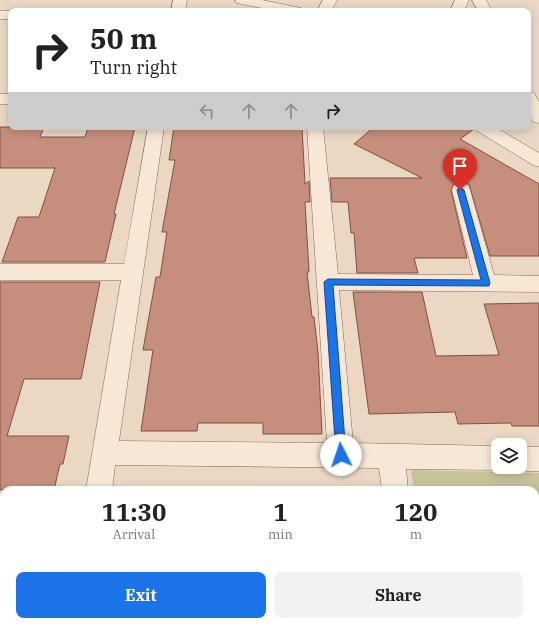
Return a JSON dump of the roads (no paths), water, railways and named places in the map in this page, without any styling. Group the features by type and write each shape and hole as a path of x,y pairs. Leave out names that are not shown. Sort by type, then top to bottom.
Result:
{"street":[{"path":"242,0 281,8"},
{"path":"531,102 539,118"},
{"path":"100,486 156,130"},
{"path":"315,130 341,455"},
{"path":"488,130 539,160"},
{"path":"460,190 486,283"},
{"path":"0,272 133,272"},
{"path":"328,282 539,284"},
{"path":"104,453 491,458"},
{"path":"391,456 395,486"},
{"path":"527,458 539,459"}]}
